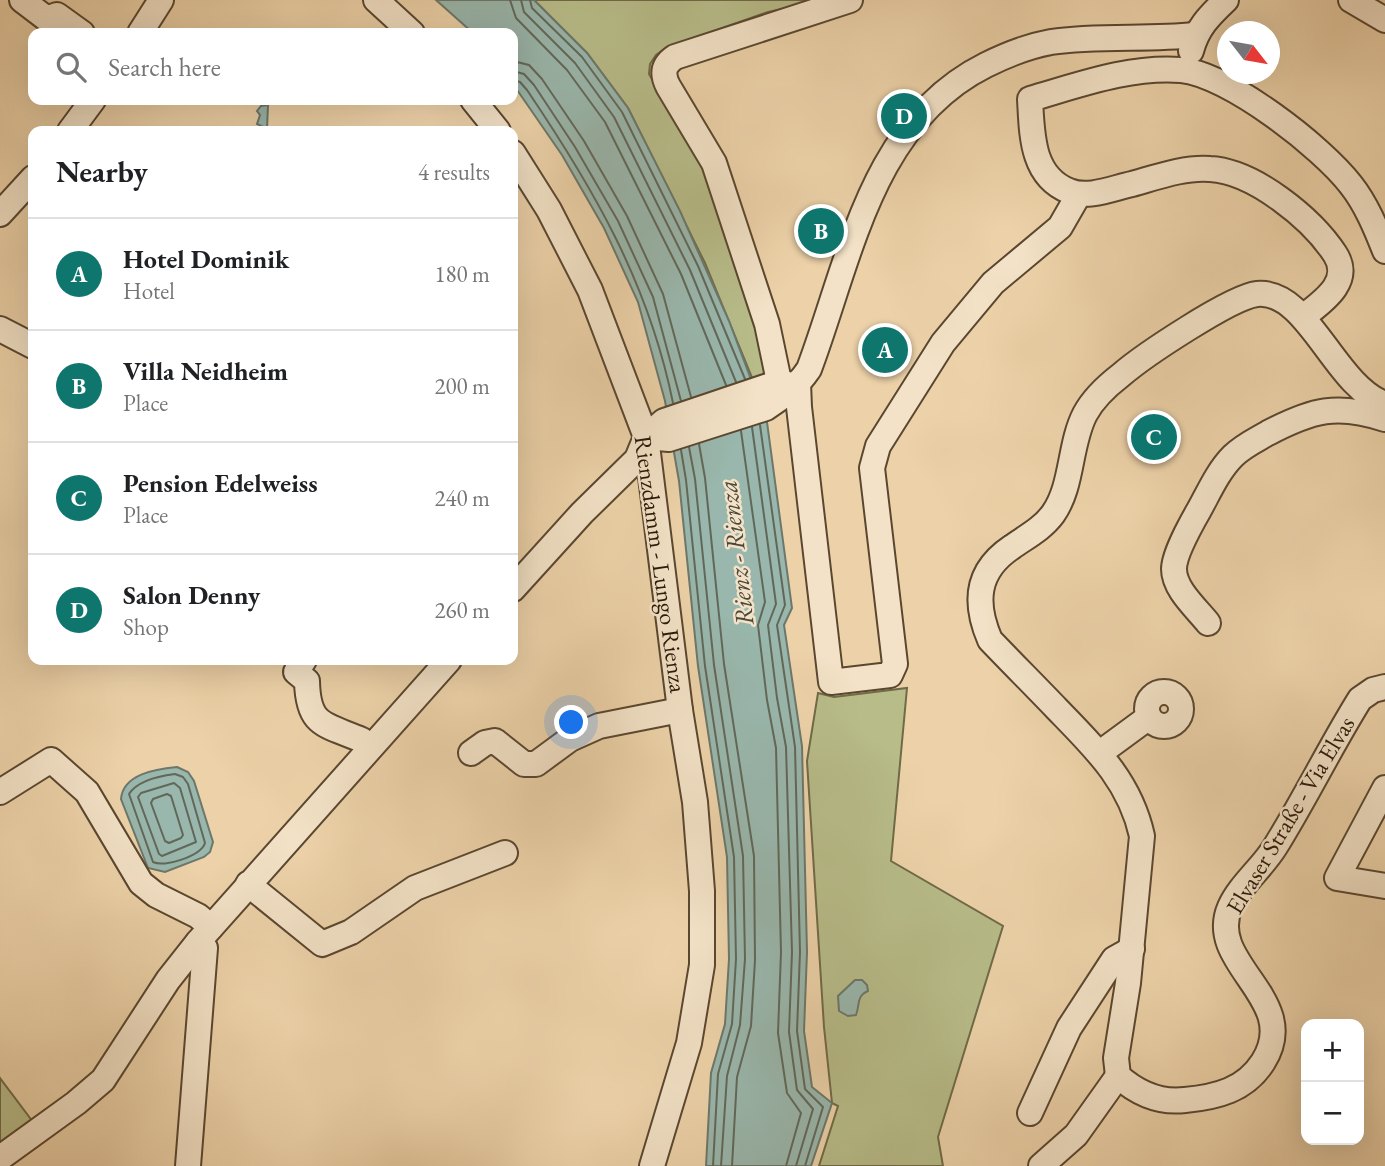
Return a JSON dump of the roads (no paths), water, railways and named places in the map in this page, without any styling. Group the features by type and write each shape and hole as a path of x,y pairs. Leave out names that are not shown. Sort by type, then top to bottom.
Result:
{"street":[{"path":"22,0 47,19 57,15 75,28"},
{"path":"143,28 161,0"},
{"path":"376,0 407,28"},
{"path":"850,0 675,57 668,61 663,77 714,163 767,324 790,384 831,682 890,675 895,664 872,468 878,446 943,343 993,283 1060,227 1079,194"},
{"path":"1193,72 1190,53 1195,35 1205,20 1226,0"},
{"path":"1351,0 1385,20"},
{"path":"518,584 660,432 790,384 831,302 860,219 887,163 918,117 947,91 1007,56 1049,43 1090,38 1136,39 1195,35"},
{"path":"1303,317 1328,297 1337,285 1341,273 1340,261 1300,215 1259,185 1237,175 1211,169 1180,171 1099,192 1079,194 1058,184 1047,174 1039,161 1032,142 1030,99 1140,71 1193,72 1277,117 1331,164 1351,185 1375,226 1385,251"},
{"path":"74,126 89,105"},
{"path":"477,105 494,126"},
{"name":"Rienzdamm - Lungo Rienza","path":"518,161 549,210 660,432 680,710 695,802 701,878 702,965 689,1043 652,1166"},
{"path":"1,212 28,183"},
{"path":"1041,1166 1076,1135 1118,1076 1116,1058 1132,948 1142,836 1137,813 1124,786 1100,753 990,640 982,620 979,602 986,577 997,558 1040,528 1054,513 1063,492 1077,433 1086,412 1101,392 1121,374 1239,299 1257,294 1270,295 1294,307 1348,378 1361,391 1385,404"},
{"path":"0,329 28,343"},
{"path":"1208,623 1178,585 1174,569 1193,520 1231,457 1244,447 1310,413 1351,410 1385,419"},
{"path":"295,665 307,681 307,702 317,720 362,740"},
{"path":"0,1158 103,1080 168,979 205,934 445,665"},
{"name":"Elvaser Straße - Via Elvas","path":"1118,1076 1136,1090 1154,1098 1174,1101 1210,1097 1236,1089 1255,1075 1270,1052 1274,1028 1263,997 1234,954 1226,937 1225,924 1231,906 1272,851 1360,699 1384,686"},
{"name":"Rienzdamm - Lungo Rienza","path":"471,753 485,743 495,741 524,764 536,764 570,739 599,726 680,710"},
{"path":"1100,753 1149,717"},
{"path":"0,792 51,760 87,792 141,883 156,895 198,916 205,934 205,948 188,1166"},
{"path":"1385,788 1337,878 1385,886"},
{"path":"248,884 322,944 351,932 415,888 505,853"},
{"path":"1030,1113 1069,1028 1114,959 1132,948"}],"water":[{"name":"Rienz - Rienza","path":"436,0 534,0 587,53 628,108 680,211 729,321 767,422 792,608 784,625 802,746 807,952 804,1031 812,1087 832,1103 811,1166 706,1166 711,1073 725,1024 729,959 727,857 698,666 679,481 665,401 638,302 604,228 562,155 518,91 518,28 467,28"},
{"path":"268,105 267,126 257,124 260,115 257,111 261,106"},
{"path":"177,767 188,772 194,781 213,842 210,852 204,857 165,872 148,868 121,799 123,791 134,778 151,771"},
{"path":"855,980 862,980 868,991 860,998 856,1015 848,1016 839,1011 838,996"}],"place":[{"name":"Salon Denny","path":"904,116"},
{"name":"Villa Neidheim","path":"821,231"},
{"name":"Hotel Dominik","path":"885,350"},
{"name":"Pension Edelweiss","path":"1154,437"}]}
